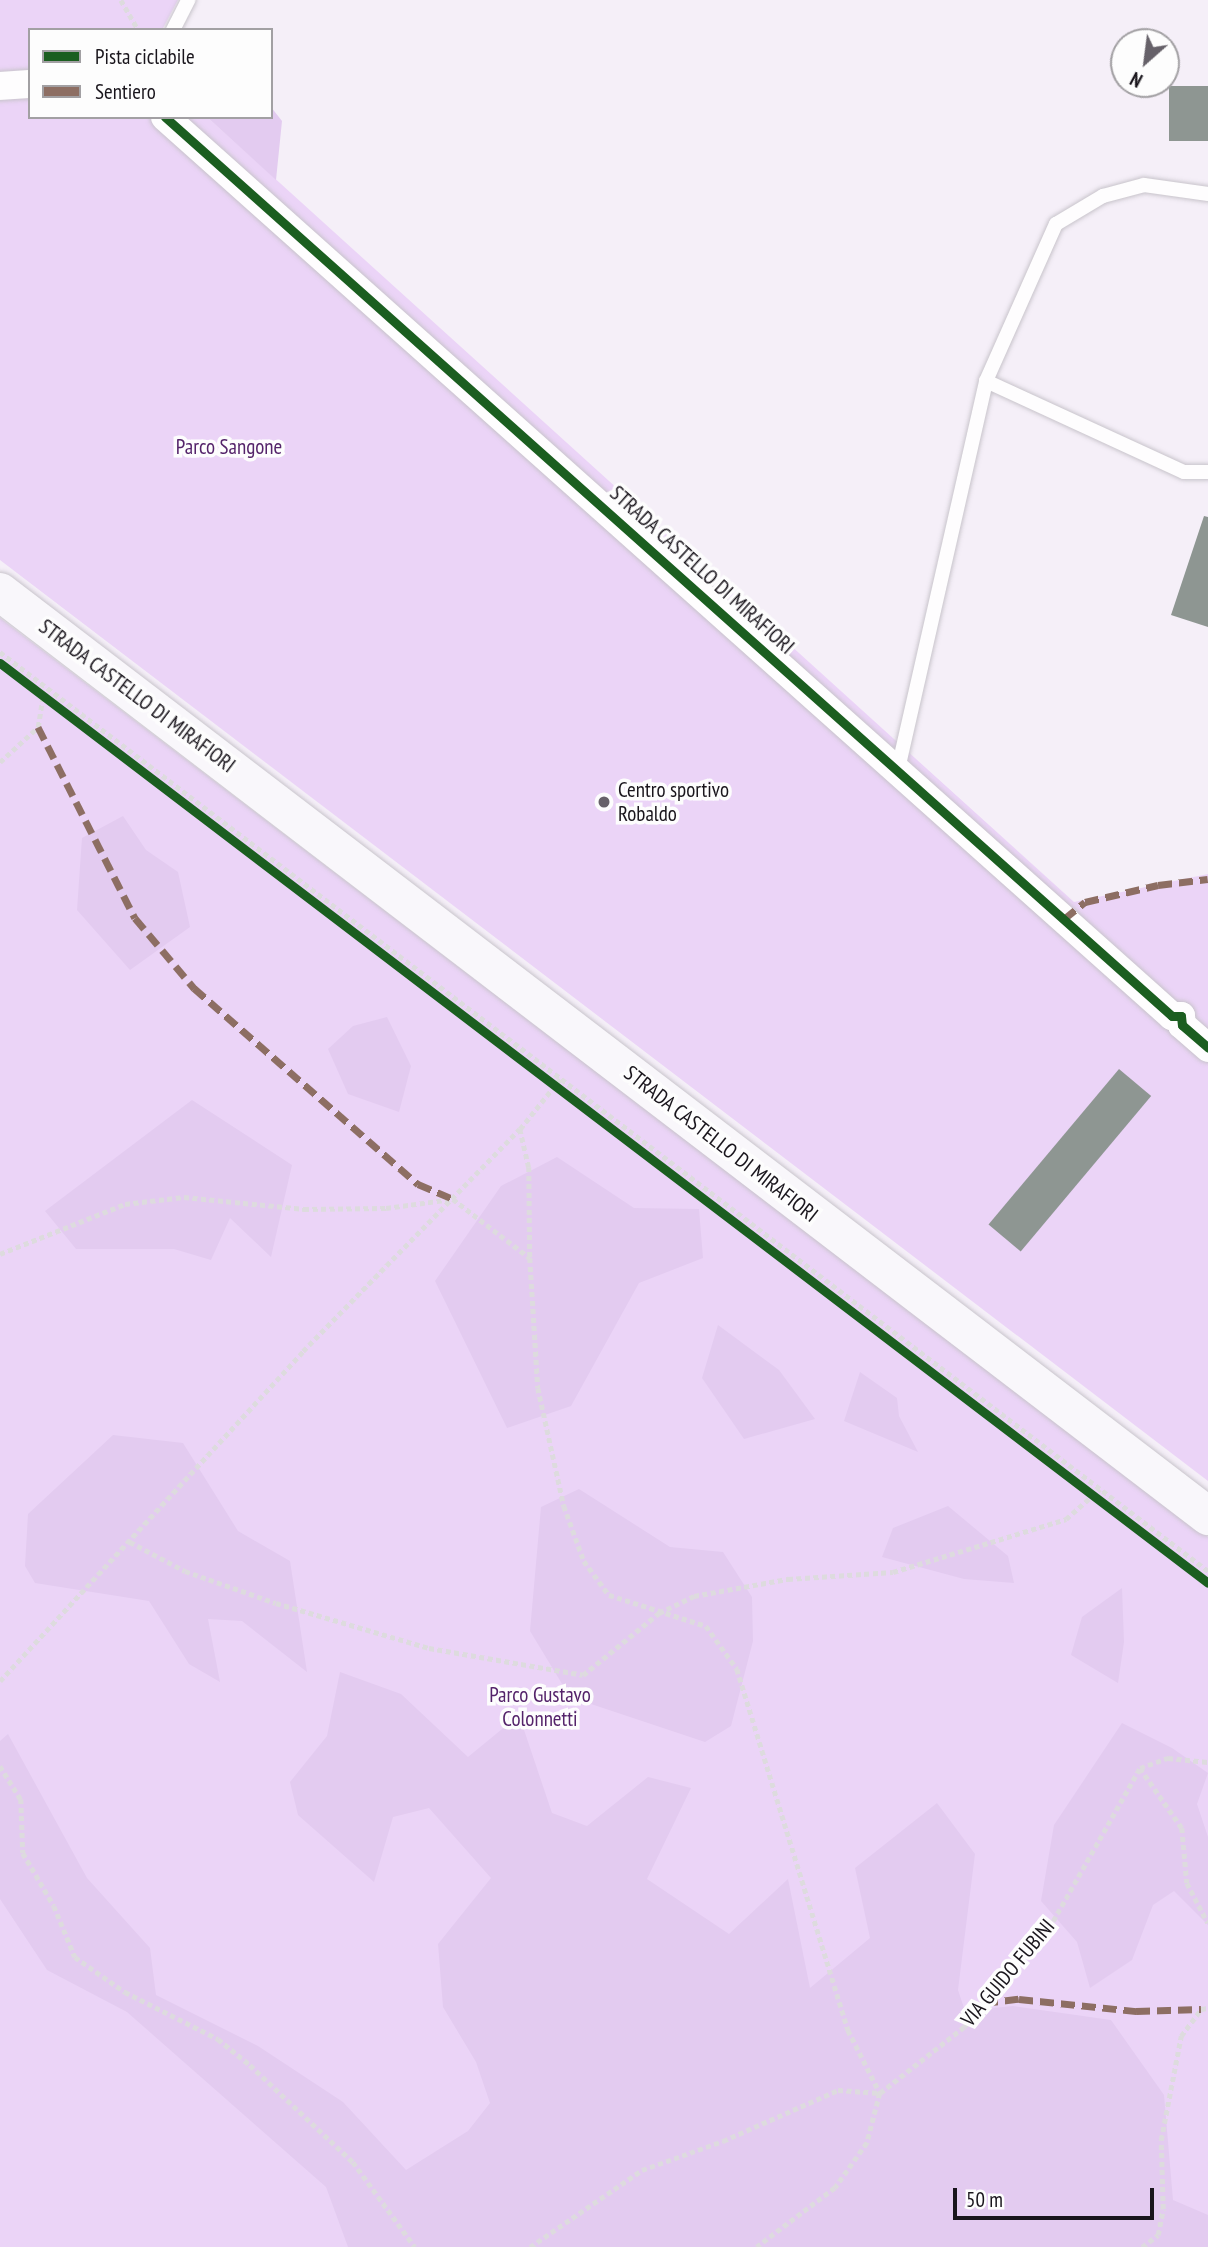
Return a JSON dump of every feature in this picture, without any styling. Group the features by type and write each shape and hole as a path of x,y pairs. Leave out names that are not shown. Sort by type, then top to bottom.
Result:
{"street":[{"path":"0,86 28,85"},
{"name":"STRADA CASTELLO DI MIRAFIORI","path":"167,119 1208,1048"},
{"name":"STRADA CASTELLO DI MIRAFIORI","path":"0,592 1208,1516"}],"lane":[{"path":"174,28 188,0"},
{"path":"898,769 986,381 1056,224 1103,196 1144,185 1208,194"},
{"path":"986,381 1184,472 1208,472"}],"path":[{"path":"121,0 137,28"},
{"path":"0,652 46,692 1096,1492 1208,1583"},
{"path":"0,663 46,692"},
{"path":"0,762 38,727 46,692"},
{"path":"0,1681 303,1351 520,1129 557,1082"},
{"path":"520,1129 529,1167 530,1258 538,1388 564,1506 583,1561 609,1595 706,1626 737,1669 848,2030 880,2093 867,2143 835,2188 757,2247"},
{"path":"0,1254 125,1204 184,1197 318,1209 386,1208 453,1199 530,1258"},
{"path":"1096,1492 1208,1571"},
{"path":"130,1542 186,1571 276,1603 429,1648 536,1669 583,1675 659,1613 694,1596 788,1579 893,1572 1066,1519 1096,1492"},
{"path":"1208,1762 1168,1758 1140,1768 1182,1828 1187,1883 1208,1923"},
{"path":"0,1766 21,1799 23,1853 54,1906 75,1957 125,1992 218,2039 250,2065 353,2162 415,2247"},
{"path":"1142,2247 1158,2235 1163,2209 1161,2140 1181,2036 1201,2009 1208,2008"},
{"path":"530,2247 642,2170 723,2141 838,2090 880,2093"}],"green space":[{"name":"Parco Sangone","path":"0,0 178,0 163,28 28,28 28,119 209,119 1074,902 1208,874 1208,1481 0,560"},
{"name":"Parco Gustavo Colonnetti","path":"0,618 1208,1537 1208,2247 0,2247"}],"shaded area":[{"path":"273,110 282,121 276,180 209,119 273,119"},
{"path":"123,816 146,850 178,872 190,927 130,970 77,910 82,838"},
{"path":"387,1017 411,1066 399,1112 348,1094 328,1049 353,1026"},
{"path":"192,1100 292,1165 271,1257 230,1218 211,1260 174,1249 76,1249 45,1211"},
{"path":"557,1157 634,1208 699,1209 703,1258 639,1283 571,1406 507,1428 435,1281 501,1186"},
{"path":"718,1325 779,1370 815,1419 744,1439 702,1378"},
{"path":"860,1372 897,1398 899,1416 918,1452 844,1421"},
{"path":"113,1435 183,1443 238,1531 290,1561 307,1672 242,1621 208,1619 220,1682 189,1664 149,1601 35,1583 25,1566 28,1514"},
{"path":"579,1489 670,1547 723,1552 752,1597 753,1641 731,1726 705,1742 570,1697 530,1631 541,1507"},
{"path":"948,1506 1008,1556 1014,1583 964,1579 882,1557 893,1528"},
{"path":"1122,1588 1124,1642 1118,1683 1071,1655 1082,1617"},
{"path":"340,1672 401,1694 468,1757 519,1715 552,1813 587,1826 648,1777 691,1788 647,1879 729,1934 788,1879 810,1988 870,1938 855,1868 937,1803 975,1854 958,1990 965,2011 1013,2006 1111,2020 1164,2095 1173,2200 1208,2215 1208,2247 348,2247 326,2187 127,2012 47,1970 0,1899 0,1741 8,1734 87,1878 150,1948 156,1995 258,2046 343,2102 406,2170 468,2131 490,2103 476,2062 443,2007 438,1944 491,1878 429,1808 393,1817 374,1882 298,1815 290,1782 327,1736"},
{"path":"1122,1723 1172,1748 1208,1773 1197,1804 1208,1837 1208,1925 1174,1891 1153,1905 1132,1960 1090,1988 1077,1942 1041,1901 1054,1825"}],"building":[{"path":"1180,86 1208,86 1208,141 1169,141 1169,98 1180,98"},
{"path":"1204,516 1208,517 1208,627 1171,615"},
{"path":"1119,1069 1151,1096 1021,1252 989,1225"}],"marked path":[{"path":"38,727 135,918 194,988 418,1184 453,1199"},
{"path":"1064,919 1085,902 1158,885 1208,879"},
{"path":"984,2003 1019,1999 1136,2011 1201,2009"}],"cycle path":[{"path":"167,119 1172,1016 1181,1016 1182,1025 1208,1048"},
{"path":"0,663 1208,1583"}],"place":[{"name":"Centro sportivo Robaldo","path":"604,802"}]}
